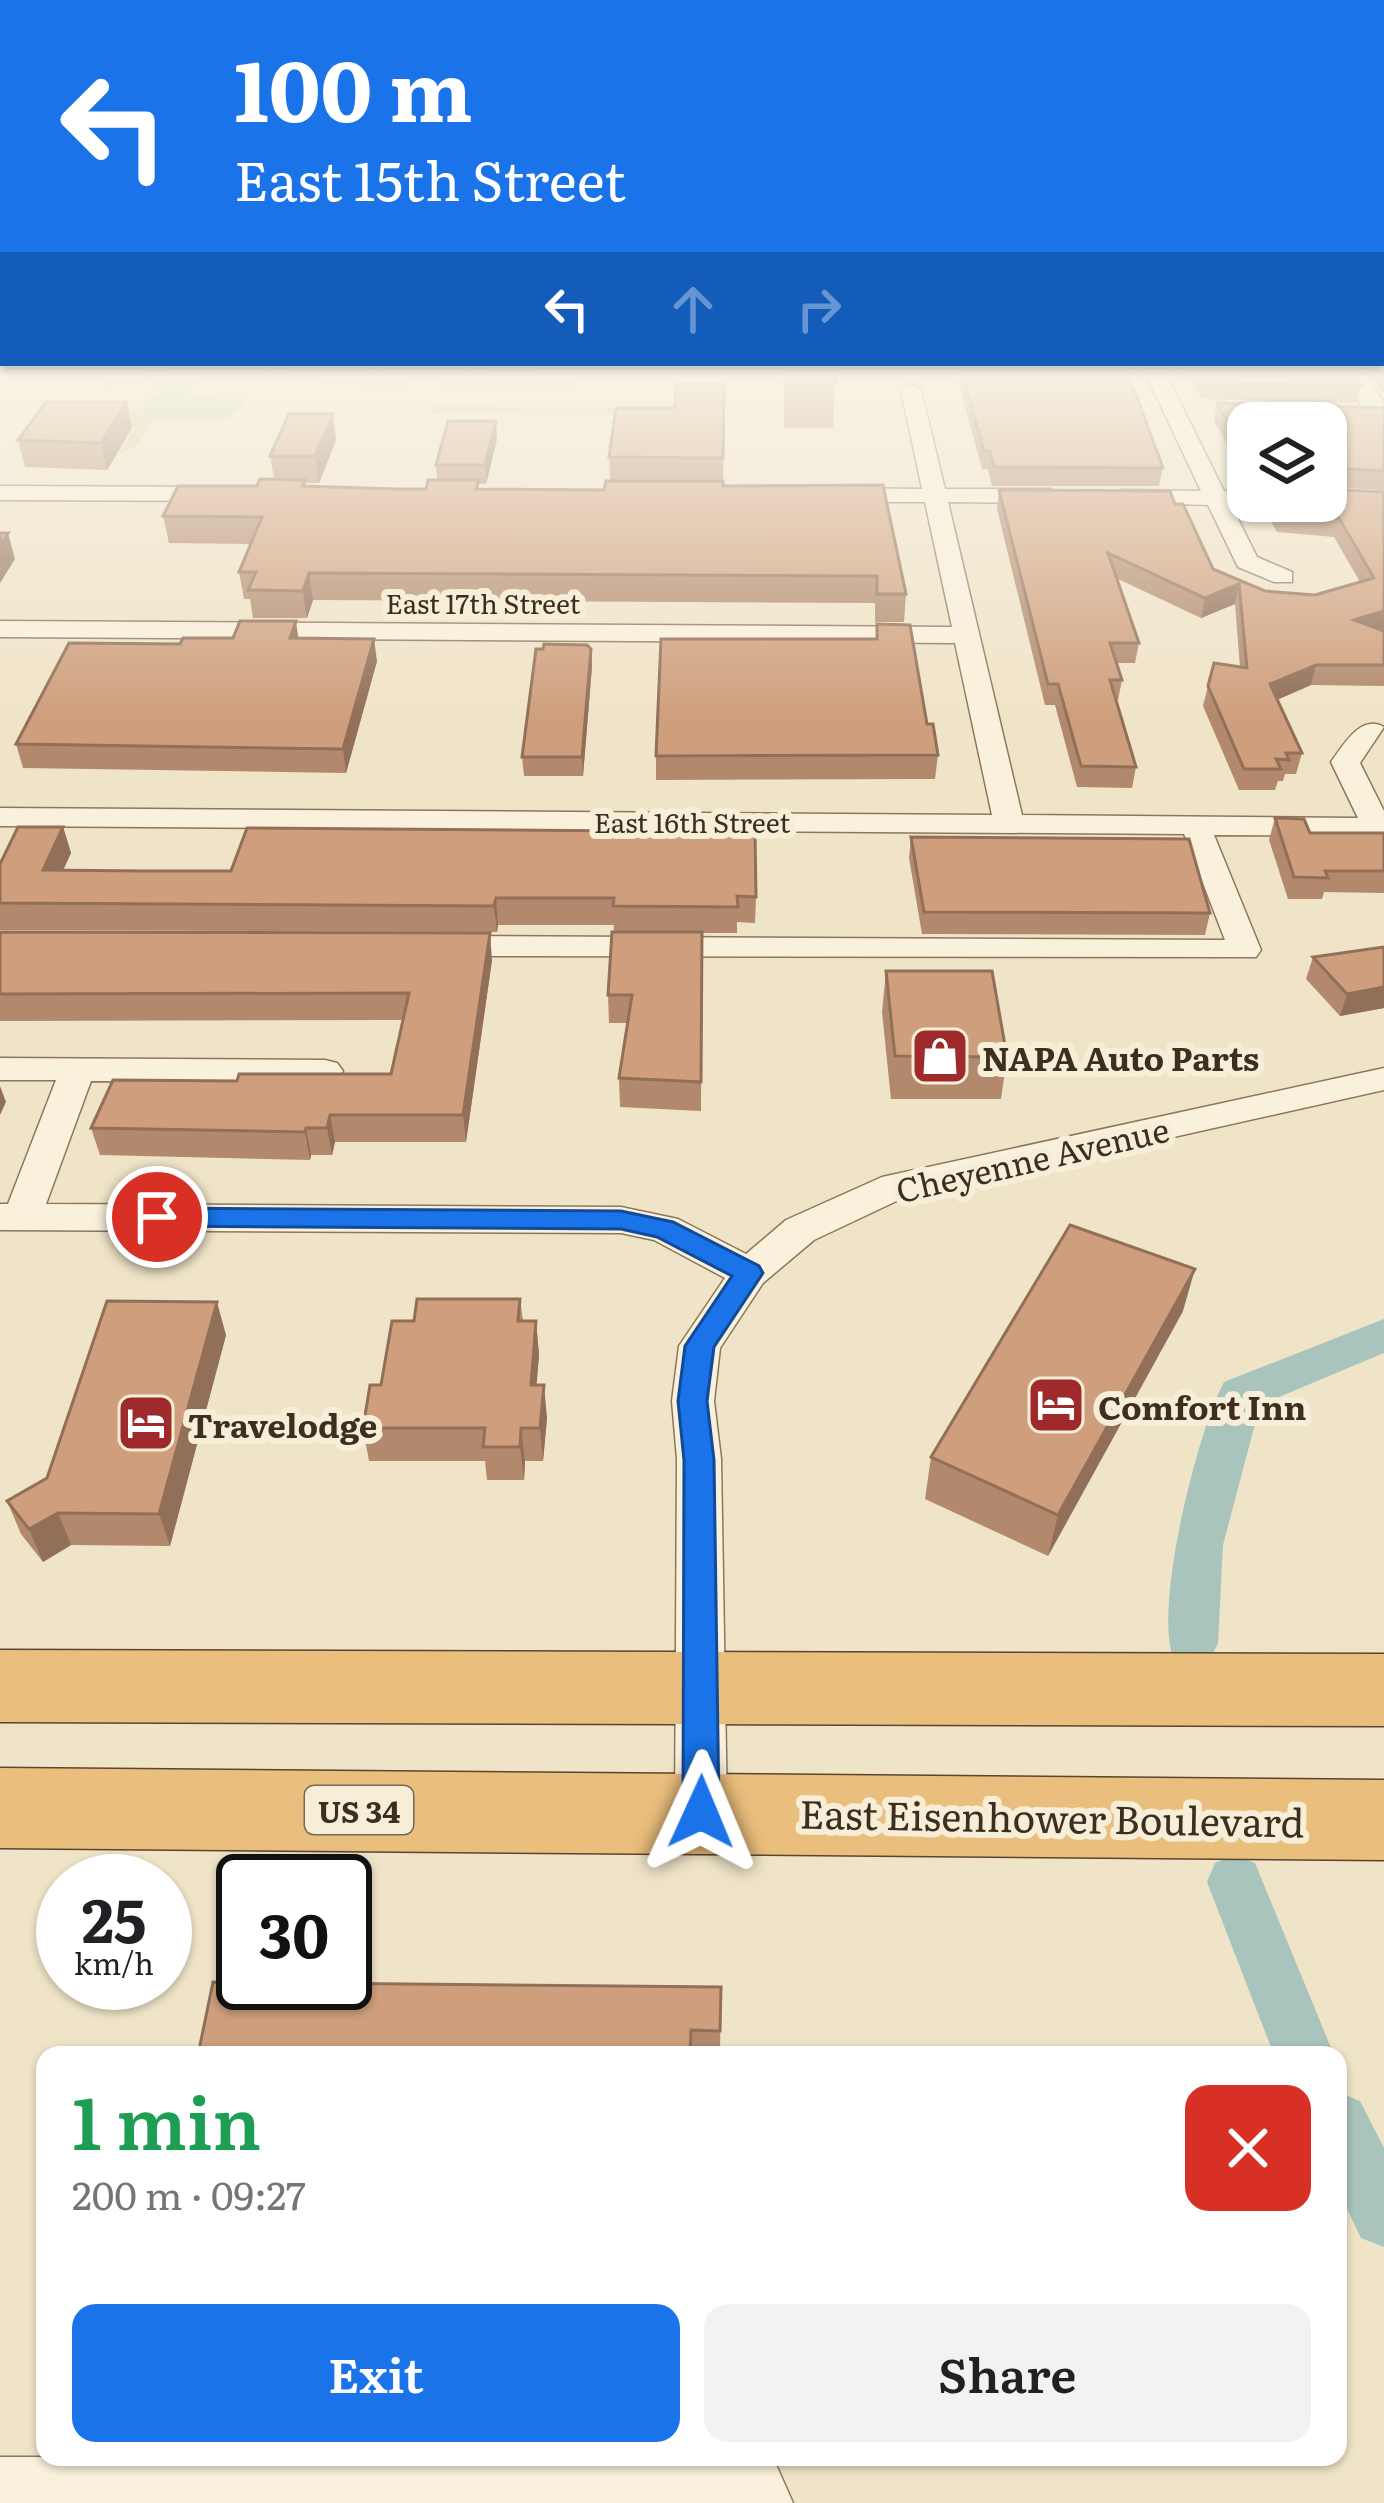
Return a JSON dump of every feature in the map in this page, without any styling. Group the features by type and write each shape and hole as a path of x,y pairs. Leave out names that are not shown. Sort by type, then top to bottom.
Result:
{"highway":[{"path":"0,1686 1384,1690"},
{"name":"East Eisenhower Boulevard","path":"0,1808 1384,1820"}],"street":[{"path":"932,485 1009,823"},
{"path":"1209,485 1247,562 1283,577"},
{"path":"0,493 247,494"},
{"path":"798,495 1227,497"},
{"name":"East 17th Street","path":"0,629 965,635"},
{"path":"1372,730 1345,762 1380,827"},
{"name":"East 16th Street","path":"0,817 1380,827"},
{"path":"407,946 1245,950 1195,826"},
{"path":"0,1069 325,1071"},
{"path":"78,1069 11,1217 621,1220 664,1229 749,1273"},
{"name":"Cheyenne Avenue","path":"701,1812 699,1460 693,1401 700,1346 749,1273 800,1230 895,1186 1384,1079"},
{"path":"0,2490 756,2493"}],"building":[{"path":"427,485 477,485 476,489 604,490 605,485 883,485 906,594 877,594 877,576 309,573 303,591 248,590 256,572 239,572 262,517 163,516 178,486 426,489"},
{"path":"999,490 1170,491 1175,504 1183,504 1213,569 1265,591 1315,595 1374,578 1341,522 1347,522 1347,490 1384,492 1384,611 1354,620 1384,631 1384,665 1316,665 1270,684 1302,753 1286,753 1289,760 1276,759 1281,769 1244,769 1208,686 1214,663 1247,668 1239,584 1205,598 1108,553 1139,643 1110,643 1122,680 1110,680 1136,767 1081,766 1058,684 1048,684"},
{"path":"240,621 296,621 290,638 374,639 343,749 16,744 69,643 180,644 183,638 233,638"},
{"path":"877,624 910,625 927,724 933,724 938,755 656,756 661,639 877,639"},
{"path":"544,644 591,649 582,757 522,757 536,649 543,649"},
{"path":"1275,818 1304,819 1310,833 1384,833 1384,871 1325,871 1328,878 1294,877"},
{"path":"18,827 63,827 43,870 143,871 231,871 247,828 755,832 756,897 737,896 738,907 613,906 614,898 496,898 494,906 0,903 0,864"},
{"path":"911,837 1189,839 1210,913 924,912"},
{"path":"0,932 490,933 463,1115 330,1115 327,1128 306,1128 305,1132 91,1128 113,1080 237,1081 239,1074 391,1074 409,993 0,994"},
{"path":"612,932 702,932 701,1082 619,1078 632,995 608,995"},
{"path":"1384,947 1384,987 1347,994 1313,957"},
{"path":"886,971 992,971 1007,1057 895,1056"},
{"name":"Comfort Inn","path":"1070,1225 1195,1269 1058,1515 931,1457"},
{"path":"417,1299 520,1299 518,1321 536,1321 531,1385 544,1385 540,1428 521,1428 520,1447 483,1447 485,1428 363,1428 370,1385 381,1385 392,1321 414,1321"},
{"name":"Travelodge","path":"107,1301 217,1302 159,1514 58,1513 29,1529 7,1501 47,1478"},
{"path":"213,1982 216,2010 372,2010 372,1984 721,1987 720,2031 691,2030 690,2046 200,2046"}],"waterway":[{"path":"1192,1643 1199,1545 1240,1394 1384,1335"},
{"path":"1235,1882 1300,2046"},
{"path":"1347,2141 1384,2215"}],"place":[{"name":"NAPA Auto Parts","path":"940,1056"},
{"name":"Comfort Inn","path":"1056,1405"},
{"name":"Travelodge","path":"146,1423"}],"route":[{"path":"157,1217 621,1220 664,1229 749,1273 700,1346 693,1401 699,1460 701,1812"}]}
